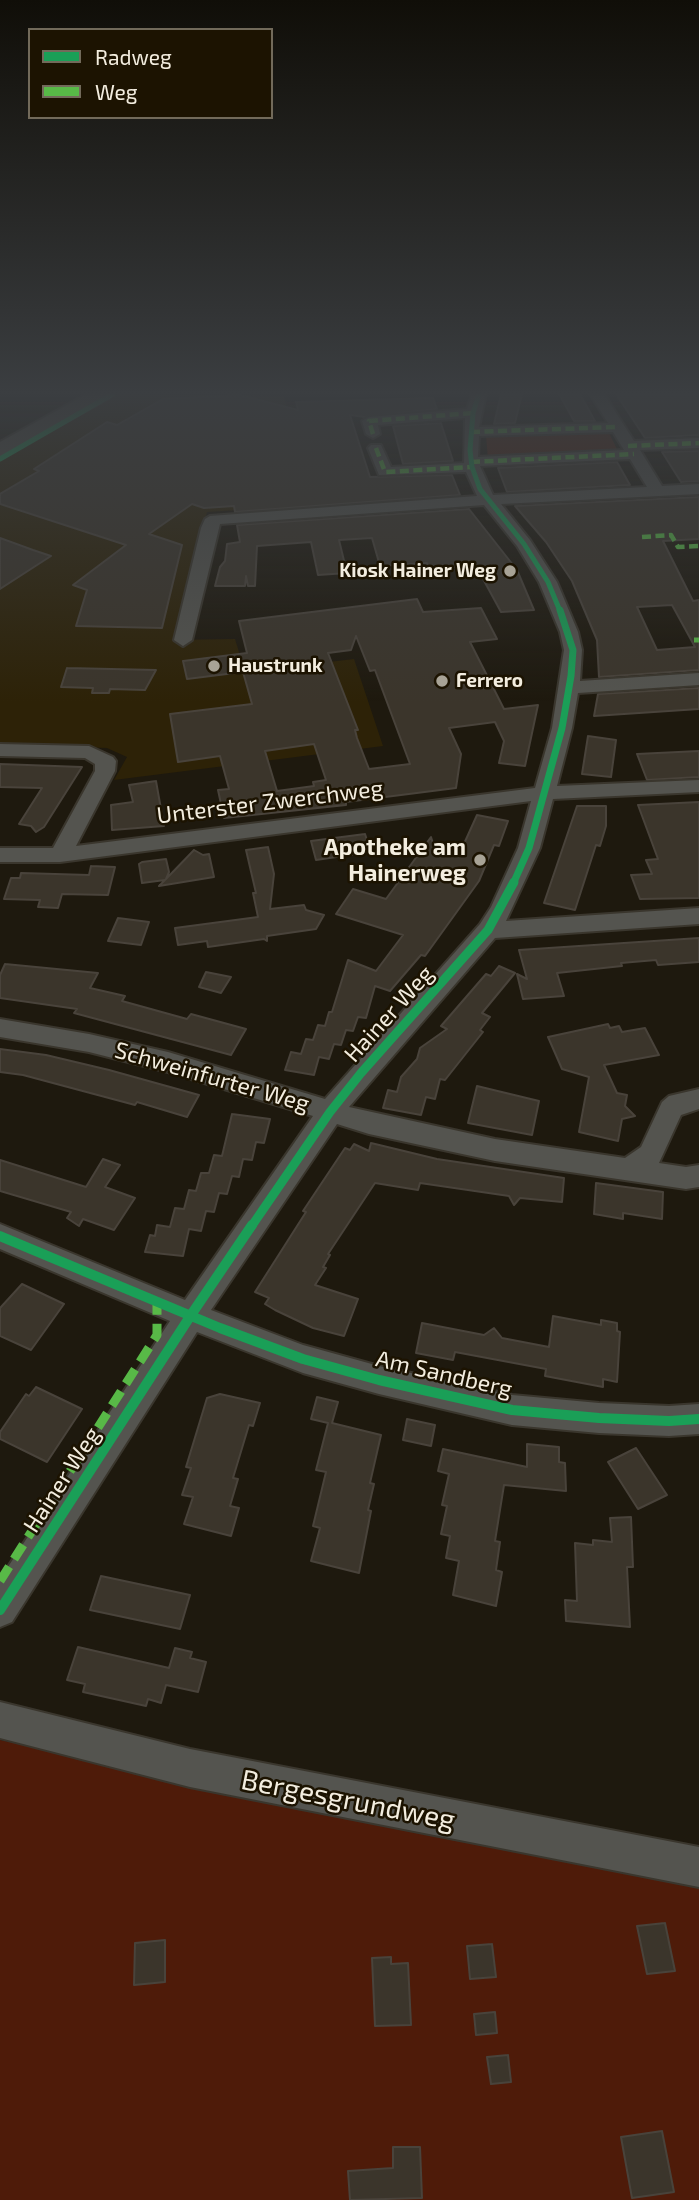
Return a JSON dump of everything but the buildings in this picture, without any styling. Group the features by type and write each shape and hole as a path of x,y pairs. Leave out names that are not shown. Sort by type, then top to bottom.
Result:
{"street":[{"path":"183,640 209,528 213,521 530,497"},
{"name":"Hainer Weg","path":"0,1610 191,1315 330,1112 361,1073 488,930 518,877 546,793 572,676 573,650 554,595 524,544 486,499"},
{"path":"568,688 699,679"},
{"path":"0,750 89,752 106,761 105,771 60,855"},
{"name":"Unterster Zwerchweg","path":"0,855 60,855 546,793 699,786"},
{"path":"488,930 699,916"},
{"name":"Schweinfurter Weg","path":"0,1028 89,1043 168,1062 369,1123 495,1150 685,1178 699,1176"},
{"path":"628,1170 651,1154 671,1109 678,1102 699,1099"},
{"name":"Am Sandberg","path":"0,1236 303,1359 379,1380 512,1410 599,1418 699,1419"},
{"name":"Bergesgrundweg","path":"0,1720 190,1768 525,1836 699,1867"}],"shaded area":[{"path":"0,497 262,497 255,509 207,512 175,640 235,639 245,672 354,659 383,746 114,780 127,757 107,748 0,744"},
{"path":"0,1740 699,1883 699,2200 0,2200"}],"marked path":[{"path":"642,537 671,535 678,547 699,546"},
{"path":"694,640 699,640"},
{"path":"0,1581 157,1335 157,1299"}],"cycle path":[{"path":"0,1610 191,1315 330,1112 361,1073 488,930 502,908 529,848 562,728 573,650 569,632 548,582 524,544 486,497"},
{"path":"0,1236 220,1328 303,1359 379,1380 512,1410 599,1418 669,1421 699,1419"}],"place":[{"name":"Kiosk Hainer Weg","path":"510,571"},
{"name":"Haustrunk","path":"214,666"},
{"name":"Ferrero","path":"442,681"},
{"name":"Apotheke am Hainerweg","path":"480,860"}]}
